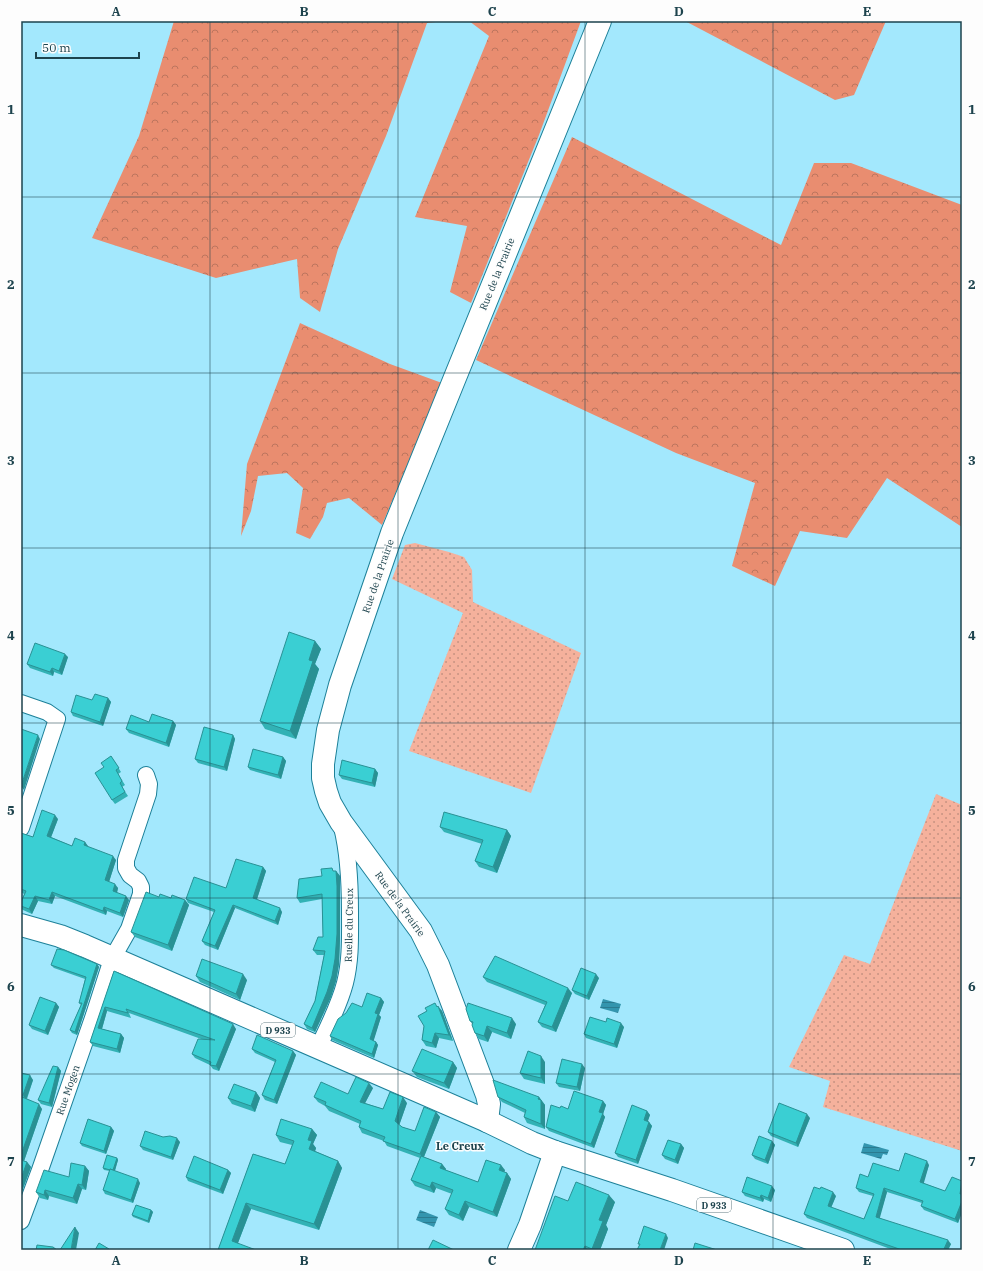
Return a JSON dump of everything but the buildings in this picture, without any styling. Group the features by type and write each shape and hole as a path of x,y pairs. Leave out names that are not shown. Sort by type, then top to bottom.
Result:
{"street":[{"name":"Rue de la Prairie","path":"487,1121 489,1104 488,1094 438,965 421,930 341,822 326,791 323,778 323,764 328,730 340,685 395,527 456,372 600,21"},
{"path":"21,703 47,712 57,718 21,828"},
{"name":"Rue Mogen","path":"21,1221 92,1022 112,959 129,929 141,894 141,887 138,881 130,875 126,868 126,860 148,794 149,784 146,774"},
{"name":"Ruelle du Creux","path":"318,1048 332,1019 340,997 349,962 350,875 346,843 341,822"},
{"path":"350,875 374,868"},
{"name":"D 933","path":"21,925 60,936 487,1121 532,1143 843,1250"},
{"path":"519,1250 530,1225 555,1152"}],"shaded area":[{"path":"415,543 464,557 472,570 473,602 581,653 531,793 409,751 463,613 392,579 405,545"},
{"path":"936,794 962,805 962,1151 823,1107 830,1081 789,1067 844,955 870,964"}],"green space":[{"path":"174,21 445,21 427,23 386,136 338,249 320,312 300,298 297,259 216,278 92,238 139,136"},
{"path":"469,21 581,21 539,135 471,303 450,292 467,226 415,217 489,36"},
{"path":"685,21 886,21 854,95 835,100"},
{"path":"572,137 781,245 814,163 851,163 962,205 962,527 887,478 847,538 800,531 775,586 732,566 755,483 676,453 476,360"},
{"path":"300,323 390,364 442,383 382,525 349,498 327,503 323,517 310,539 296,533 303,488 287,473 258,476 251,511 241,536 247,464"}],"water":[{"path":"603,999 621,1004 618,1013 600,1008"},
{"path":"864,1143 889,1150 887,1155 883,1154 881,1159 861,1153"},
{"path":"420,1210 438,1217 434,1227 416,1220"}],"district":[{"name":"Le Creux","path":"460,1146"}]}
